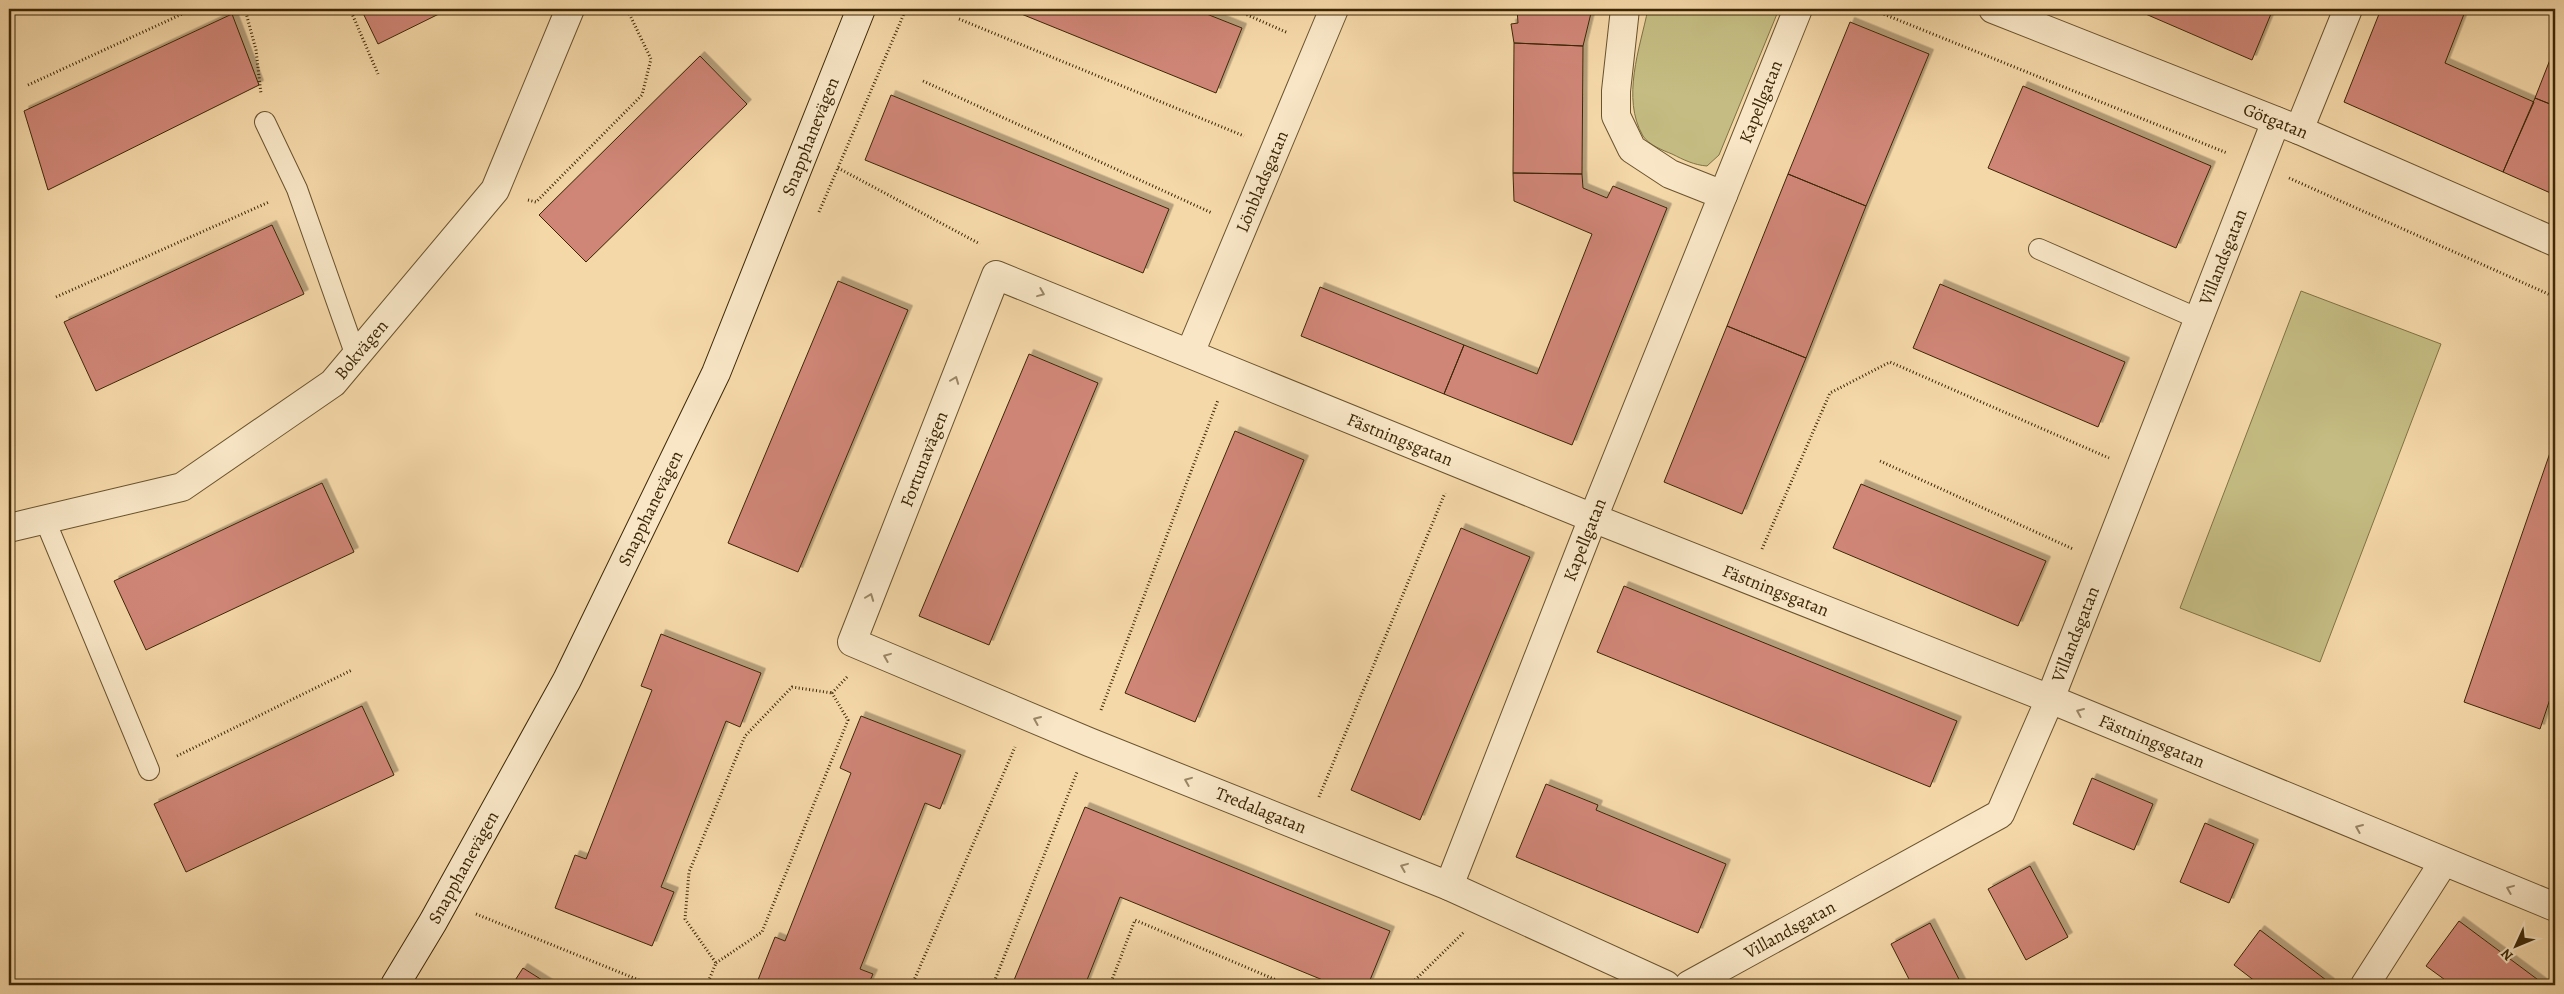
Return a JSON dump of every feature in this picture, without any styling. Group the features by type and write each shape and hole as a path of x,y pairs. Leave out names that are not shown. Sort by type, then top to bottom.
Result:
{"street":[{"name":"Bokvägen","path":"9,528 182,487 333,383 495,190 570,9"},
{"name":"Snapphanevägen","path":"395,985 438,914 567,680 716,373 860,9"},
{"name":"Lönbladsgatan","path":"1190,353 1334,9"},
{"path":"1625,9 1616,91 1616,116 1632,149 1670,174 1723,195"},
{"name":"Kapellgatan","path":"1449,886 1593,518 1798,9"},
{"name":"Götgatan","path":"1993,9 2287,126 2555,242"},
{"name":"Villandsgatan","path":"1689,985 2000,814 2050,700 2258,166 2287,126 2348,9"},
{"name":"Fästningsgatan","path":"996,275 1593,518 2050,700 2443,863 2555,907"},
{"name":"Fortunavägen","path":"852,642 996,275"},
{"name":"Tredalagatan","path":"852,642 1089,742 1449,886 1666,985"},
{"path":"2368,984 2443,863"}],"lane":[{"path":"265,122 297,189 356,356"},
{"path":"2039,250 2200,319"},
{"path":"44,520 149,770"}],"path":[{"path":"28,85 193,9"},
{"path":"245,9 256,50 265,122"},
{"path":"350,9 378,74"},
{"path":"495,190 536,202 642,95 651,59 627,9"},
{"path":"1234,9 1318,47"},
{"path":"1871,9 2258,166 2555,297"},
{"path":"959,19 1275,148"},
{"path":"923,81 1242,227"},
{"path":"838,168 986,248 996,275"},
{"path":"56,298 297,189"},
{"path":"1748,580 1830,393 1890,362 2139,471"},
{"path":"993,985 1089,742 1229,369"},
{"path":"1880,461 2103,563"},
{"path":"1306,828 1457,462"},
{"path":"149,770 352,670"},
{"path":"706,985 716,963 762,932 848,720 832,693 792,687 745,736 689,872 686,919 716,963"},
{"path":"912,985 1028,716"},
{"path":"1410,985 1491,905"},
{"path":"476,914 650,985"},
{"path":"1110,985 1135,920 1288,985"},
{"path":"638,985 640,981"}],"shaded area":[{"path":"1648,9 1779,9 1719,155 1707,166 1689,162 1652,145 1643,136 1637,121 1633,106 1634,73"},
{"path":"2301,291 2441,344 2320,662 2180,608"}],"building":[{"path":"361,9 449,9 378,44"},
{"path":"1009,9 1194,9 1242,28 1216,93"},
{"path":"1517,9 1592,9 1583,46 1514,43 1511,24 1518,23"},
{"path":"2134,9 2273,9 2252,60"},
{"path":"2381,9 2466,9 2445,63 2534,102 2503,172 2344,102"},
{"path":"232,14 259,85 48,190 24,111"},
{"path":"1850,22 1929,54 1866,206 1788,174"},
{"path":"1514,43 1583,46 1582,174 1513,173"},
{"path":"2555,47 2555,106 2535,98"},
{"path":"700,56 747,104 586,262 539,215"},
{"path":"2023,86 2211,166 2176,248 1988,168"},
{"path":"891,95 1169,209 1143,273 865,160"},
{"path":"2535,98 2555,106 2555,195 2503,172"},
{"path":"1513,173 1582,174 1583,188 1607,198 1613,186 1667,208 1572,445 1444,394 1464,345 1537,374 1592,234 1514,201"},
{"path":"1788,174 1866,206 1806,358 1727,326"},
{"path":"272,225 304,294 96,391 64,322"},
{"path":"838,281 908,310 798,572 728,543"},
{"path":"1940,284 2125,362 2098,427 1913,348"},
{"path":"1320,287 1464,345 1444,394 1301,336"},
{"path":"1727,326 1806,358 1742,514 1664,482"},
{"path":"1029,354 1098,383 989,645 919,616"},
{"path":"1235,431 1304,460 1195,722 1125,693"},
{"path":"2552,447 2555,448 2555,684 2540,729 2464,702"},
{"path":"322,483 354,552 146,650 114,581"},
{"path":"1861,484 2046,561 2018,626 1833,548"},
{"path":"1461,528 1530,557 1420,820 1351,790"},
{"path":"1624,586 1957,721 1930,787 1597,652"},
{"path":"661,634 761,673 740,727 726,721 661,887 674,892 652,946 555,908 575,855 586,859 652,690 641,686"},
{"path":"362,706 394,775 186,872 154,804"},
{"path":"861,716 961,755 940,809 925,803 860,969 873,974 868,985 756,985 775,937 785,941 851,773 840,768"},
{"path":"2092,778 2153,804 2134,850 2073,824"},
{"path":"1546,784 1598,805 1596,810 1726,864 1698,933 1516,857"},
{"path":"1085,807 1390,931 1368,985 1335,985 1120,897 1085,985 1012,985"},
{"path":"2205,823 2254,844 2229,903 2180,882"},
{"path":"2030,866 2068,937 2026,960 1988,889"},
{"path":"2459,921 2545,985 2452,985 2426,966"},
{"path":"1930,923 1962,985 1912,985 1891,944"},
{"path":"2260,930 2330,983 2328,985 2260,985 2234,965"},
{"path":"523,968 550,985 512,985"}]}
